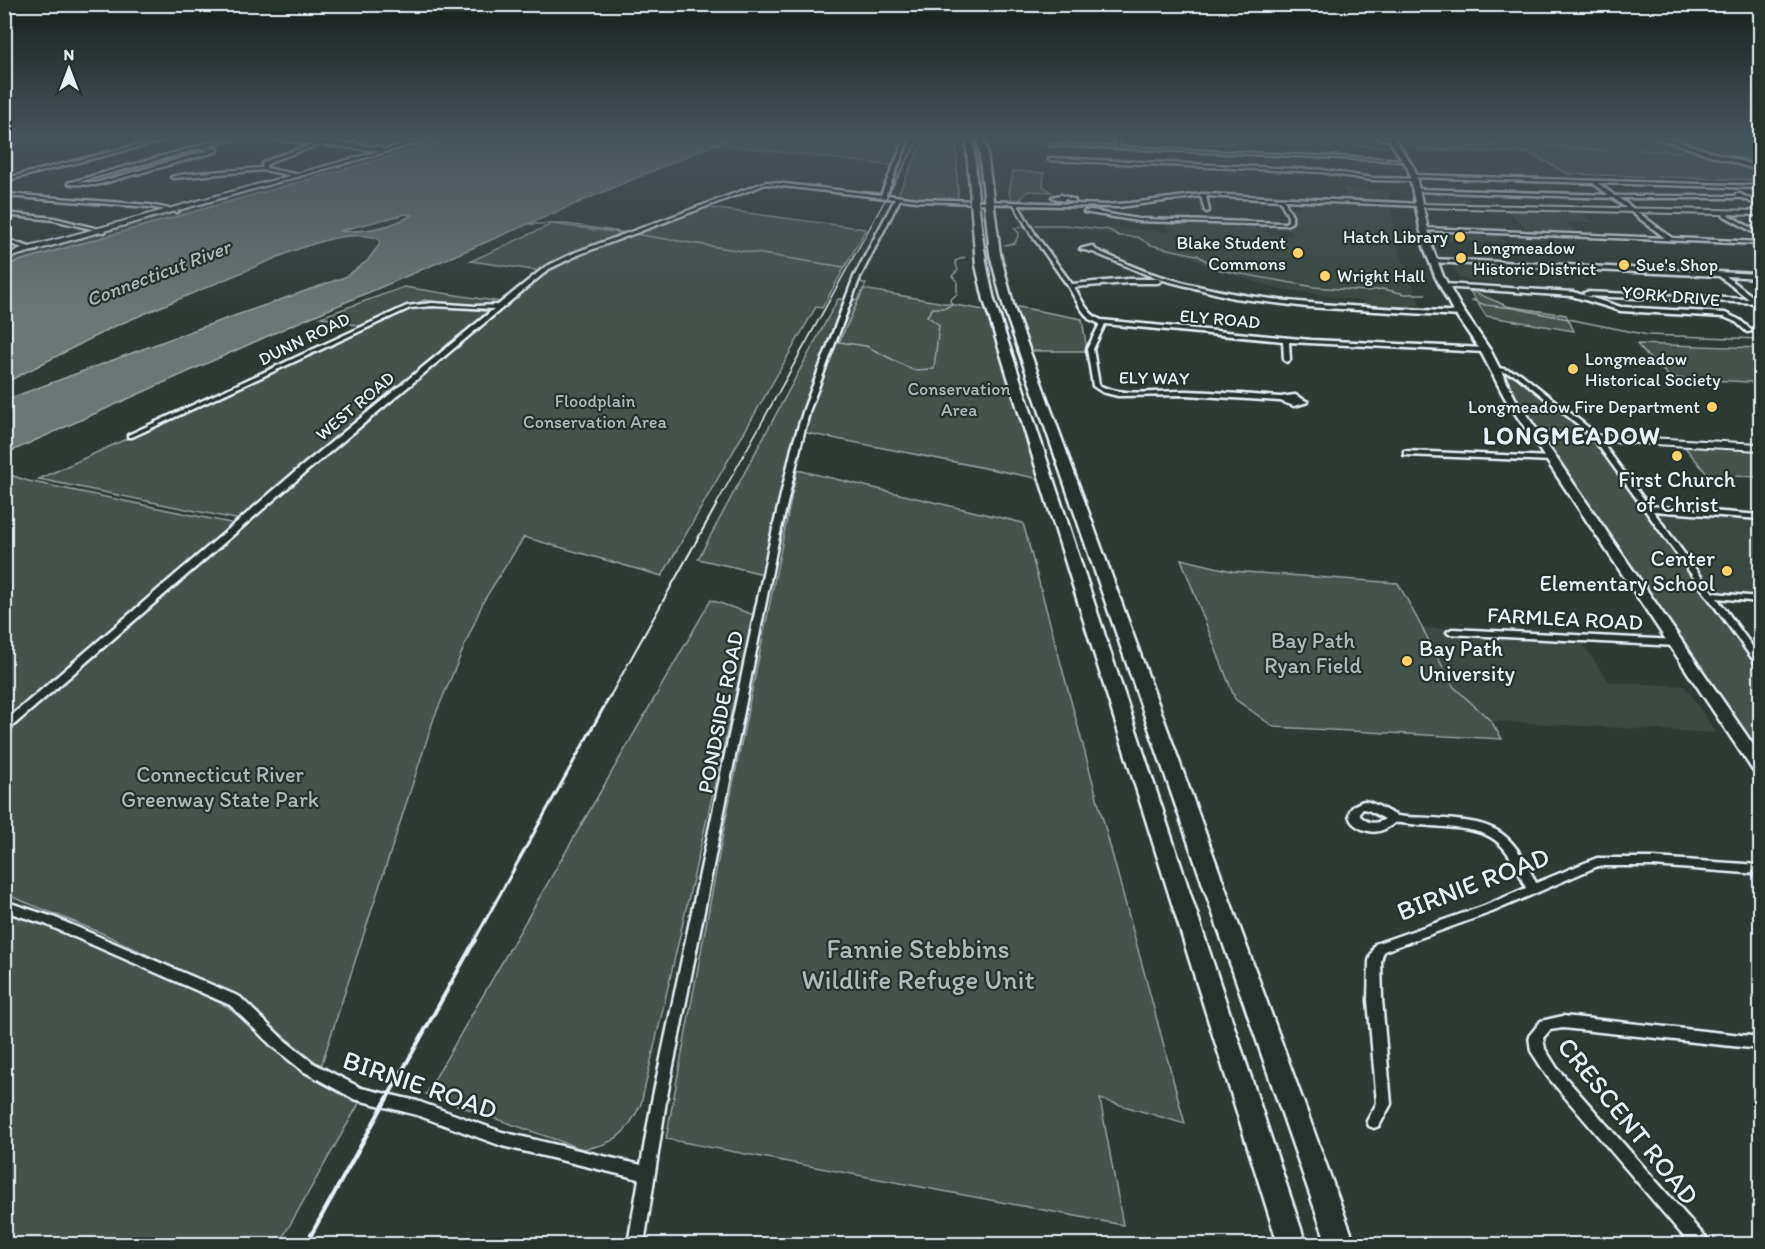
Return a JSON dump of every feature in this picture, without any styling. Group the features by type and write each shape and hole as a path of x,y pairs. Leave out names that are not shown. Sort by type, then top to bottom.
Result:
{"highway":[{"path":"980,195 1007,300 1341,1245"},
{"path":"981,195 981,265 992,307 1292,1245"}],"main road":[{"path":"1418,195 1433,261 1444,286 1485,350 1510,398 1761,768"}],"street":[{"path":"8,195 149,206 177,211"},
{"path":"4,257 231,195"},
{"name":"WEST ROAD","path":"4,728 311,463 547,268 564,259 731,195"},
{"name":"WEST ROAD","path":"877,195 883,196"},
{"path":"883,196 896,200 1107,206 1143,204 1180,196 1196,195"},
{"path":"1203,195 1207,212"},
{"path":"1210,195 1634,212 1761,213"},
{"path":"1591,195 1743,197"},
{"path":"1739,195 1761,205"},
{"path":"1614,196 1670,239"},
{"path":"1101,214 1138,220 1286,224 1290,222 1290,216 1281,198"},
{"name":"PONDSIDE ROAD","path":"636,1245 659,1101 778,522 799,433 854,284 896,200"},
{"path":"1073,201 1143,204"},
{"path":"1015,203 1033,234 1071,286 1088,316 1103,323"},
{"path":"4,214 54,219 104,231"},
{"path":"1725,214 1761,235"},
{"path":"1740,223 1739,225 1761,242"},
{"path":"1424,229 1761,242"},
{"path":"4,240 34,250"},
{"path":"1094,251 1143,273 1234,296 1289,304 1461,314"},
{"path":"1433,261 1761,276"},
{"path":"1134,280 1143,273"},
{"path":"1720,274 1757,301"},
{"path":"1071,286 1134,280 1172,282"},
{"name":"YORK DRIVE","path":"1444,286 1573,294 1626,309 1727,316 1738,321 1749,331"},
{"path":"1573,294 1757,301"},
{"path":"1597,301 1603,294"},
{"name":"DUNN ROAD","path":"130,436 409,306 437,303 476,309 499,307"},
{"name":"ELY ROAD","path":"1103,323 1286,340 1485,350"},
{"name":"ELY WAY","path":"1103,323 1090,352 1096,386 1104,391 1118,394 1186,393 1281,399"},
{"path":"1286,340 1287,360"},
{"path":"1495,369 1511,371 1521,376 1595,438 1761,663"},
{"path":"1536,435 1761,447"},
{"path":"1407,453 1553,459"},
{"path":"1646,508 1761,517"},
{"path":"1711,595 1761,599"},
{"name":"FARMLEA ROAD","path":"1452,632 1677,643"},
{"path":"1392,819 1493,832 1509,847 1533,890"},
{"name":"BIRNIE ROAD","path":"1374,1121 1384,1104 1375,1000 1375,961 1379,948 1488,909 1584,866 1603,861 1672,863 1761,870"},
{"name":"BIRNIE ROAD","path":"4,906 49,920 235,1001 278,1043 308,1067 359,1094 417,1108 502,1139 648,1174"},
{"name":"CRESCENT ROAD","path":"1700,1245 1552,1072 1538,1051 1536,1036 1546,1025 1563,1022 1761,1043"}],"shaded area":[{"path":"1346,195 1390,195 1391,201 1348,199"},
{"path":"1424,195 1464,195 1476,207 1426,204"},
{"path":"1301,200 1390,204 1397,244 1422,310 1366,307 1363,301 1277,288 1212,269 1192,257 1158,249 1134,238 1063,227 1035,227 1031,222 1169,232 1167,222 1264,226 1269,235 1294,236 1287,226 1295,222 1289,207 1304,207"},
{"path":"1506,210 1582,213 1595,223 1566,223 1579,234 1531,232"},
{"path":"1447,233 1499,235 1506,243 1447,241"},
{"path":"1452,264 1488,266 1500,282 1460,279"},
{"name":"Center Elementary School","path":"1646,508 1760,514 1760,598 1711,595"},
{"name":"Bay Path Ryan Field","path":"1181,559 1232,571 1398,583 1422,628 1506,631 1509,637 1580,640 1609,682 1685,686 1716,733 1491,721 1502,739 1274,727 1235,699"}],"green space":[{"path":"232,195 252,195 5,265 5,259"},
{"path":"958,195 958,203 897,196"},
{"path":"1010,195 1024,195 1014,206"},
{"name":"Connecticut River Greenway State Park","path":"703,207 866,229 822,308 816,307 662,576 524,537 484,600 434,718 321,1066 235,997 104,934 5,894 4,730 235,530 549,266"},
{"path":"552,224 628,234 547,266 540,271 471,261"},
{"path":"404,287 501,302 491,310 424,300 360,326 321,317"},
{"name":"Conservation Area","path":"863,289 1001,313 1011,361 1051,481 802,432 764,574 698,559 838,299 857,300"},
{"path":"1469,290 1507,306 1566,315 1574,331 1486,316"},
{"path":"424,302 488,312 240,520 39,479"},
{"path":"1013,306 1082,319 1087,351 1017,351"},
{"path":"1637,344 1760,348 1760,391 1750,382 1671,378"},
{"path":"1495,369 1511,371 1585,427 1760,663 1760,768"},
{"path":"1684,446 1760,449 1760,477 1708,475"},
{"name":"Fannie Stebbins Wildlife Refuge Unit","path":"797,470 1023,523 1185,1124 1100,1099 1123,1225 666,1139 725,823"},
{"path":"5,473 28,481 235,524 5,722"},
{"name":"Bay Path Ryan Field","path":"1181,559 1232,571 1398,583 1453,686 1491,721 1502,739 1274,727 1235,699"},
{"path":"711,600 754,615 641,1104 631,1123 612,1141 582,1149 426,1094"},
{"path":"4,905 94,942 226,1006 314,1079 361,1100 279,1244 5,1244"}],"water":[{"name":"Connecticut River","path":"252,195 596,195 290,326 5,454 5,400 345,277 367,261 380,244 378,238 345,236 290,252 113,327 5,383 5,265","holes":["406,214 412,215 395,223 357,231 339,231"]}],"waterway":[{"path":"529,224 567,224 628,233"},
{"path":"1036,225 1065,225 1109,230 1119,236 1138,237 1150,245 1197,255 1220,270 1314,287 1366,291 1383,289 1405,294 1426,294"},
{"path":"1005,245 1015,243 1019,233 1014,228 1023,227"},
{"path":"634,234 844,267"},
{"path":"861,275 861,282 866,284 839,342 866,346 913,370 934,369 939,325 927,316 933,308 945,308 952,305 950,300 957,294 957,281 952,276 958,270 955,261 965,257"},
{"path":"1472,300 1485,305 1513,308 1648,335 1760,339"}],"railway":[{"path":"716,505 888,195"},
{"path":"609,698 717,504"},
{"path":"474,941 610,696"},
{"path":"306,1244 475,940"}],"place":[{"name":"Hatch Library","path":"1460,237"},
{"name":"Blake Student Commons","path":"1298,253"},
{"name":"Longmeadow Historic District","path":"1461,258"},
{"name":"Sue's Shop","path":"1624,265"},
{"name":"Wright Hall","path":"1325,276"},
{"name":"Longmeadow Historical Society","path":"1573,369"},
{"name":"Longmeadow Fire Department","path":"1712,407"},
{"name":"First Church of Christ","path":"1677,456"},
{"name":"Center Elementary School","path":"1727,571"},
{"name":"Bay Path University","path":"1407,661"}],"district":[{"name":"LONGMEADOW","path":"1572,436"}],"park label":[{"name":"Floodplain Conservation Area","path":"595,411"}]}
